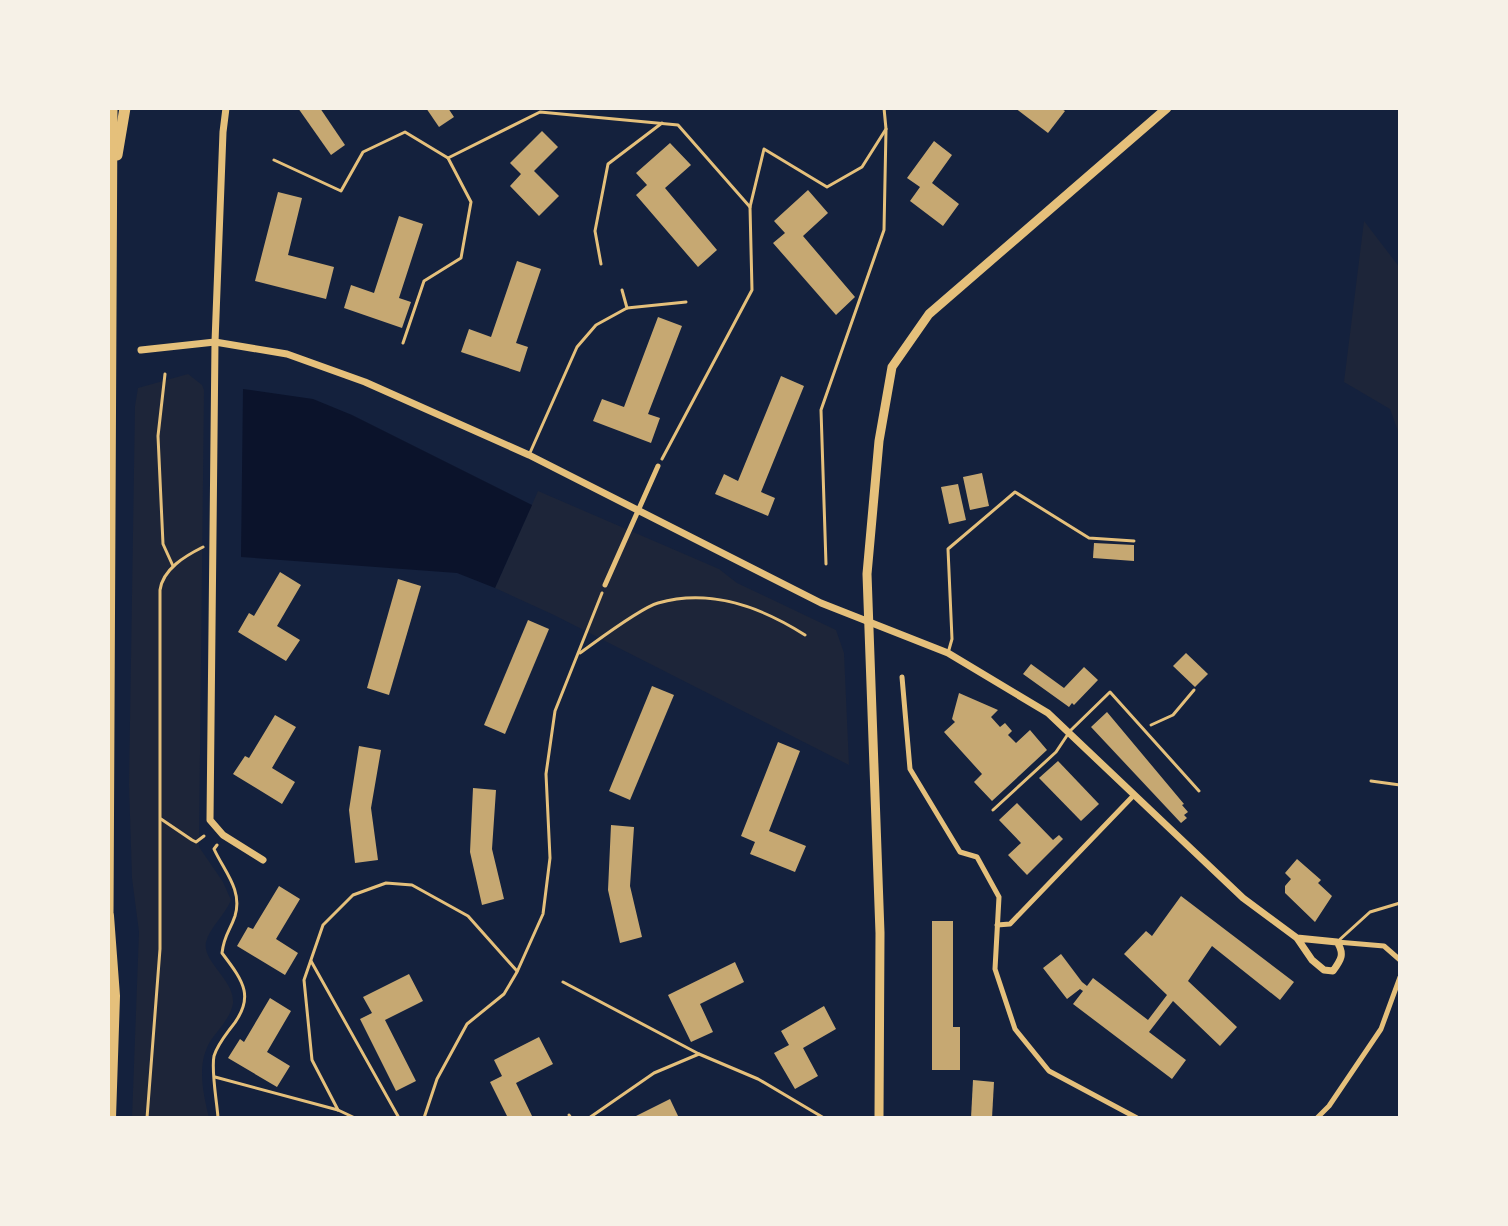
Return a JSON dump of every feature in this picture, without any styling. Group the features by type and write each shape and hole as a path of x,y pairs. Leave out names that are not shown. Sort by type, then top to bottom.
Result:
{"highway":[{"path":"110,1118 114,996 108,916 112,108"},
{"path":"112,188 125,108"}],"street":[{"path":"226,108 215,342 210,820 223,835 263,860"},
{"path":"879,1118 880,933 867,574 879,441 892,367 929,314 1167,108"},
{"path":"141,350 215,342 287,354 365,382 529,455 821,603 948,653 1048,713 1070,731 1243,898 1297,938 1312,960 1324,970 1333,971 1341,961 1342,949 1337,942"},
{"path":"605,585 658,466"},
{"path":"902,677 910,769 960,852 977,857 999,897 995,969 1015,1029 1049,1071 1137,1118"},
{"path":"997,925 1010,924 1135,794"},
{"path":"1297,938 1384,946 1400,960"},
{"path":"1317,1118 1329,1106 1381,1029 1400,977"}],"lane":[{"path":"622,290 627,308"},
{"path":"529,455 577,347 596,325 627,308 686,302"},
{"path":"948,653 952,639 948,549 1015,492 1089,538 1134,541"},
{"path":"993,810 1056,752 1070,731 1110,692 1199,791"},
{"path":"1371,781 1400,785"},
{"path":"1337,942 1370,912 1400,903"}],"path":[{"path":"826,564 821,410 884,230 884,108"},
{"path":"448,158 540,112 678,125 750,207"},
{"path":"601,264 595,231 608,164 662,123"},
{"path":"658,466 752,290 750,207 764,149 827,187 862,167 886,129"},
{"path":"274,160 341,191 363,152 405,132 448,158 471,202 461,258 424,281 403,343"},
{"path":"165,374 158,436 163,544 173,566"},
{"path":"147,1118 160,949 160,590 161,583 173,566 205,546"},
{"path":"424,1118 437,1079 467,1024 504,994 543,914 550,858 546,774 555,711 605,585"},
{"path":"577,654 656,603 697,598 740,602 781,620 805,635"},
{"path":"1143,728 1173,715 1194,690"},
{"path":"160,818 196,842 204,836"},
{"path":"218,1118 214,1057 222,1040 240,1018 247,999 241,978 222,953 224,936 236,915 237,888 214,849 223,835"},
{"path":"338,1110 312,1060 304,980 323,925 353,895 386,883 412,885 468,916 517,972"},
{"path":"311,961 399,1118"},
{"path":"563,982 699,1054 758,1079 824,1118"},
{"path":"589,1118 654,1073 699,1054"},
{"path":"215,1077 338,1110 355,1118"}],"shaded area":[{"path":"1364,221 1400,268 1400,437 1390,409 1344,382"},
{"path":"188,374 204,390 199,847 223,882 231,900 208,937 206,949 229,987 233,1003 227,1018 206,1049 202,1068 209,1118 132,1118 139,932 132,878 129,785 135,406 138,388"},
{"path":"243,389 313,399 352,415 532,505 495,588 457,573 241,557"},
{"path":"538,491 719,569 737,583 836,630 844,653 849,765 495,588"}],"building":[{"path":"298,108 320,108 345,145 331,155"},
{"path":"426,108 448,108 454,117 439,127"},
{"path":"1015,108 1060,108 1065,111 1048,133"},
{"path":"542,131 558,147 534,171 559,196 539,216 510,186 521,174 510,163"},
{"path":"934,141 952,155 932,183 959,204 943,226 910,201 920,187 907,178"},
{"path":"670,143 691,165 665,188 717,250 698,267 636,195 647,185 636,173"},
{"path":"808,190 828,213 803,236 855,297 836,315 773,243 785,233 774,221"},
{"path":"278,192 302,198 288,255 334,267 326,299 255,281"},
{"path":"399,216 423,224 399,298 411,302 402,328 344,308 351,285 374,293"},
{"path":"517,261 541,269 516,343 528,347 520,372 461,352 469,329 491,337"},
{"path":"658,317 682,326 648,414 660,418 651,443 593,421 602,399 624,407"},
{"path":"781,376 804,386 761,492 775,498 768,516 715,494 724,474 738,481"},
{"path":"982,473 989,506 970,510 963,477"},
{"path":"958,484 966,520 949,524 941,487"},
{"path":"1094,543 1134,545 1134,561 1093,558"},
{"path":"280,572 301,585 277,626 300,640 286,661 238,632 249,613 254,616"},
{"path":"398,579 421,586 389,695 367,688"},
{"path":"528,620 549,629 505,734 484,725"},
{"path":"1186,653 1208,674 1195,687 1173,666"},
{"path":"1031,664 1064,688 1084,667 1098,680 1069,707 1023,674"},
{"path":"652,686 674,695 630,800 609,791"},
{"path":"959,693 998,710 991,717 1000,727 1005,723 1012,731 1008,735 1016,743 1030,730 1047,750 992,801 974,782 982,774 944,732 955,722 952,719"},
{"path":"1107,712 1184,804 1188,812 1181,823 1091,727"},
{"path":"275,715 296,727 272,768 295,782 282,804 233,774 245,756 249,758"},
{"path":"778,742 800,751 769,831 806,846 795,872 750,854 755,842 741,836"},
{"path":"359,746 381,750 371,808 378,860 355,863 349,810"},
{"path":"1058,761 1099,804 1081,821 1039,778"},
{"path":"473,788 496,790 492,849 504,899 482,905 470,852"},
{"path":"1017,803 1053,840 1059,835 1063,839 1027,875 1008,855 1021,843 999,820"},
{"path":"611,825 634,827 630,886 642,937 620,943 608,890"},
{"path":"1297,859 1321,880 1318,883 1332,896 1315,922 1285,893 1285,886 1291,879 1285,873"},
{"path":"279,886 300,899 276,939 298,953 285,975 237,946 248,927 253,929"},
{"path":"1181,896 1294,982 1280,1000 1212,946 1188,981 1237,1027 1220,1046 1173,1001 1149,1032 1186,1060 1172,1079 1073,1004 1083,991 1080,989 1067,999 1043,968 1061,954 1087,986 1093,978 1148,1020 1167,995 1124,954 1146,931 1152,936"},
{"path":"932,921 953,921 953,1027 960,1027 960,1070 932,1070"},
{"path":"735,962 744,982 700,1004 713,1032 691,1042 668,995"},
{"path":"409,974 423,1001 385,1020 416,1081 396,1091 360,1019 372,1013 363,997"},
{"path":"270,998 291,1011 267,1052 290,1066 277,1087 228,1058 240,1039 244,1042"},
{"path":"824,1006 836,1029 803,1048 818,1076 795,1089 774,1053 789,1045 781,1031"},
{"path":"539,1037 553,1064 516,1083 533,1118 508,1118 490,1082 502,1076 494,1060"},
{"path":"973,1080 994,1082 992,1118 971,1118"},
{"path":"670,1099 679,1118 632,1118"}]}
